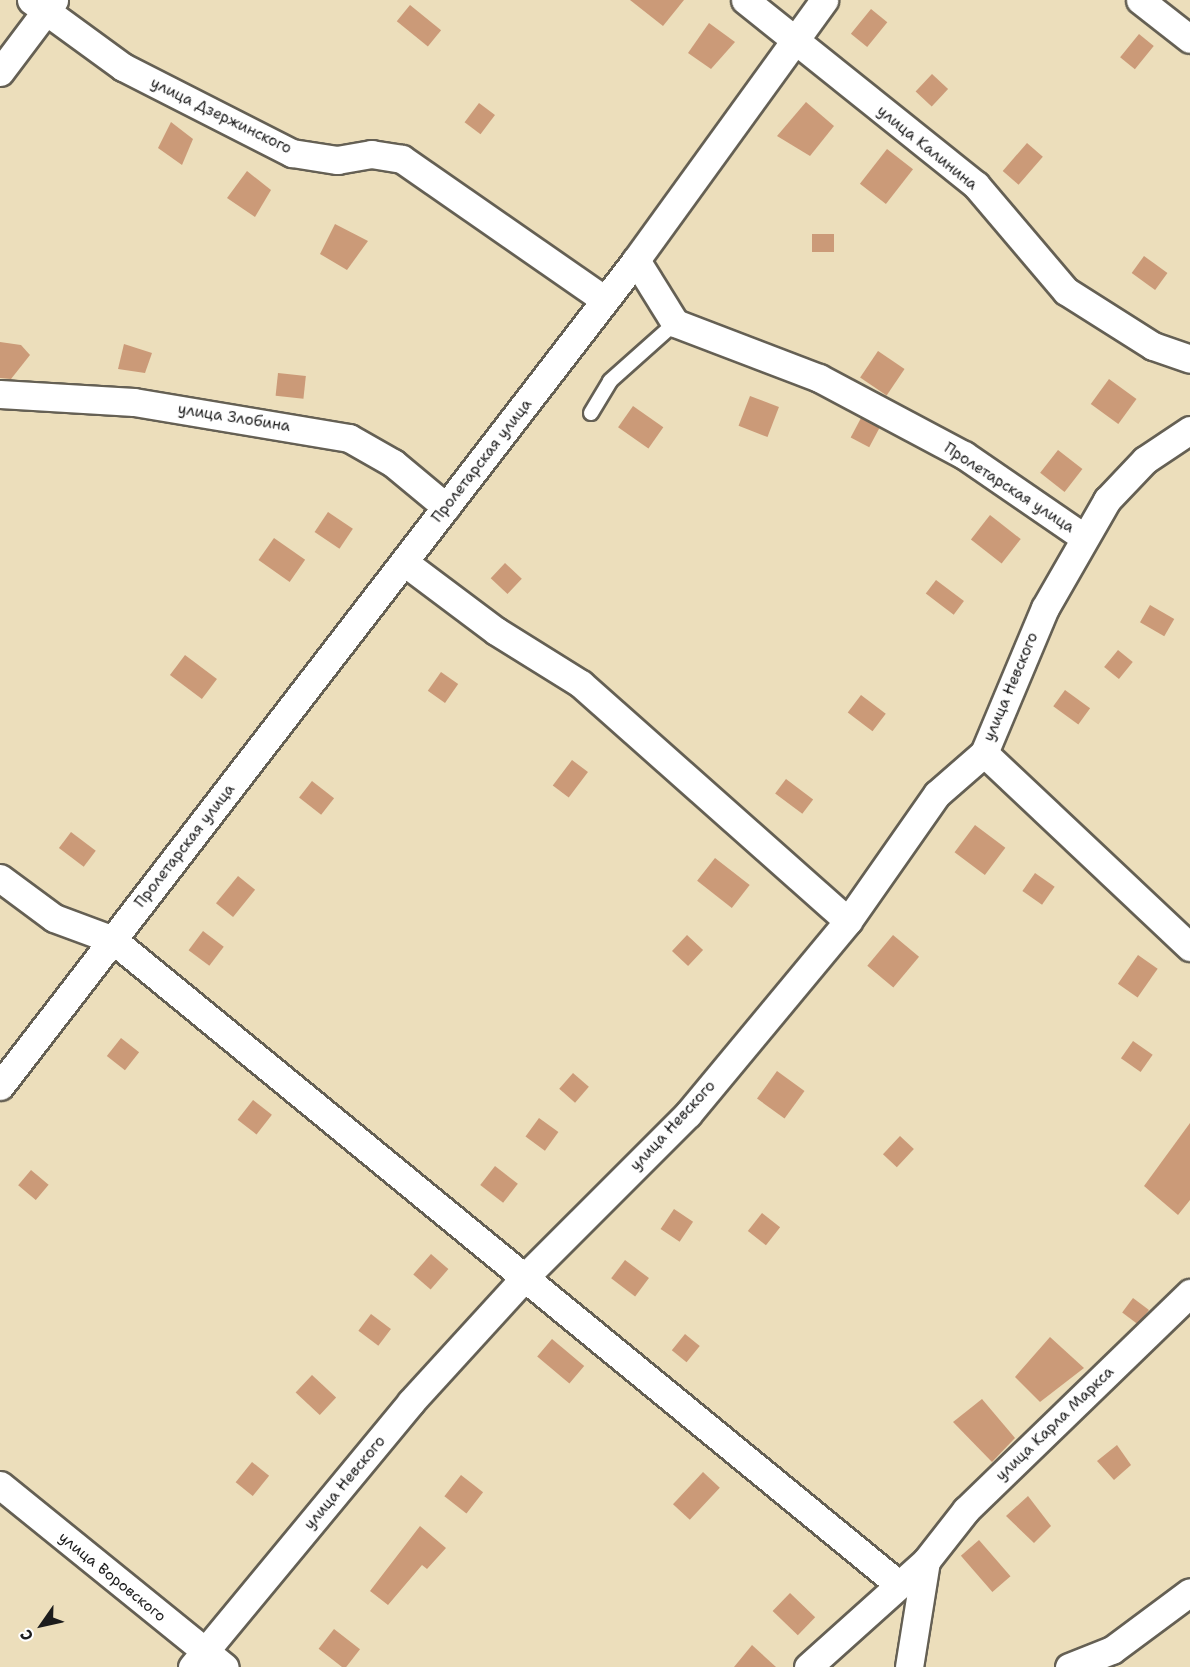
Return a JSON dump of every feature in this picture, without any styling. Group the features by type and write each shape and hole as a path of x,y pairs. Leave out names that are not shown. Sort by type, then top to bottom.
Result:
{"street":[{"name":"улица Калинина","path":"745,0 976,185 1066,291 1153,346 1190,359"},
{"name":"Пролетарская улица","path":"0,1086 636,260 791,39 824,0"},
{"path":"1140,0 1190,39"},
{"path":"0,72 44,3"},
{"name":"улица Дзержинского","path":"44,3 123,68 292,153 337,160 371,154 402,159 605,300"},
{"path":"636,260 675,323"},
{"name":"Пролетарская улица","path":"675,323 819,378 964,455 1082,536"},
{"name":"улица Злобина","path":"0,394 134,402 348,438 393,463 446,507"},
{"name":"улица Невского","path":"198,1659 411,1402 526,1276 688,1114 848,921 937,794 984,753 1045,608 1082,536 1145,460 1190,430"},
{"path":"404,562 496,631 581,684 848,921"},
{"path":"984,753 1190,947"},
{"path":"0,878 54,918 112,940 526,1276 898,1584"},
{"name":"улица Карла Маркса","path":"808,1667 926,1561 966,1510 1190,1293"},
{"name":"улица Воровского","path":"0,1485 198,1659 225,1667"},
{"name":"улица Карла Маркса","path":"909,1667 926,1561"},
{"path":"1069,1667 1112,1650 1190,1593"}],"lane":[{"path":"591,413 610,381 675,323"}],"building":[{"path":"630,0 684,0 663,26"},
{"path":"410,5 441,30 428,46 397,21"},
{"path":"871,9 887,22 867,47 851,34"},
{"path":"709,23 735,42 711,69 688,53"},
{"path":"1139,34 1154,46 1135,69 1120,57"},
{"path":"932,74 948,89 932,107 916,92"},
{"path":"806,102 834,126 810,156 777,136"},
{"path":"479,103 495,115 481,134 465,122"},
{"path":"171,122 193,139 182,165 158,148"},
{"path":"1027,143 1043,157 1019,185 1003,171"},
{"path":"887,149 913,169 886,204 860,184"},
{"path":"247,171 271,190 255,217 227,198"},
{"path":"335,224 368,241 347,270 320,254"},
{"path":"812,234 834,234 834,252 812,252"},
{"path":"1144,256 1167,273 1155,290 1132,273"},
{"path":"0,342 21,345 30,355 11,379 0,378"},
{"path":"124,344 152,353 145,373 118,369"},
{"path":"878,351 905,369 887,395 860,378"},
{"path":"278,373 306,376 303,399 276,396"},
{"path":"1109,379 1137,399 1118,424 1091,404"},
{"path":"750,396 779,407 767,437 739,426"},
{"path":"633,406 663,427 648,449 618,427"},
{"path":"861,418 880,428 869,447 851,437"},
{"path":"1058,450 1082,469 1065,492 1040,473"},
{"path":"328,512 353,529 339,549 315,532"},
{"path":"990,515 1021,539 1002,563 971,539"},
{"path":"274,538 305,560 290,582 259,560"},
{"path":"505,563 522,579 507,594 491,578"},
{"path":"936,580 964,601 954,615 926,594"},
{"path":"1150,605 1174,619 1164,636 1140,622"},
{"path":"1118,650 1133,662 1119,679 1104,667"},
{"path":"185,655 217,679 202,699 170,675"},
{"path":"441,672 458,684 445,703 428,691"},
{"path":"1065,690 1090,708 1078,724 1053,706"},
{"path":"861,695 886,714 873,731 848,713"},
{"path":"572,760 588,772 569,798 553,786"},
{"path":"786,779 813,799 802,814 775,793"},
{"path":"312,781 334,798 321,815 299,798"},
{"path":"975,825 1005,848 985,875 955,852"},
{"path":"71,832 96,851 84,867 59,848"},
{"path":"715,858 750,885 732,908 697,881"},
{"path":"1035,873 1055,887 1042,905 1022,891"},
{"path":"238,876 255,890 233,917 216,903"},
{"path":"203,931 224,947 209,966 189,950"},
{"path":"687,935 703,950 688,966 672,951"},
{"path":"893,935 919,957 893,987 867,966"},
{"path":"1138,955 1158,969 1138,997 1118,984"},
{"path":"121,1038 139,1052 125,1070 107,1056"},
{"path":"1133,1041 1153,1055 1141,1072 1121,1058"},
{"path":"777,1071 805,1091 785,1118 757,1099"},
{"path":"573,1073 589,1087 575,1103 559,1089"},
{"path":"253,1100 272,1115 257,1134 238,1120"},
{"path":"539,1118 558,1132 545,1151 525,1137"},
{"path":"1190,1123 1190,1200 1178,1215 1144,1186"},
{"path":"900,1136 914,1149 897,1167 883,1154"},
{"path":"495,1166 518,1184 503,1203 480,1185"},
{"path":"31,1170 49,1185 36,1200 18,1185"},
{"path":"674,1209 693,1222 680,1242 661,1229"},
{"path":"762,1213 780,1227 766,1245 748,1231"},
{"path":"431,1254 448,1269 431,1289 413,1274"},
{"path":"625,1260 649,1278 635,1296 611,1278"},
{"path":"1133,1298 1149,1310 1138,1324 1122,1312"},
{"path":"371,1314 391,1329 378,1346 358,1331"},
{"path":"685,1334 700,1346 687,1362 672,1350"},
{"path":"1050,1337 1084,1368 1040,1402 1015,1377"},
{"path":"552,1339 584,1366 569,1384 537,1357"},
{"path":"312,1375 336,1398 320,1415 296,1393"},
{"path":"982,1399 1015,1438 992,1462 953,1422"},
{"path":"1117,1445 1131,1465 1114,1480 1097,1461"},
{"path":"252,1462 269,1476 253,1496 236,1482"},
{"path":"703,1472 720,1488 690,1520 673,1504"},
{"path":"461,1475 483,1492 466,1514 444,1496"},
{"path":"1028,1496 1051,1526 1034,1543 1006,1516"},
{"path":"420,1526 446,1548 427,1569 422,1565 388,1605 370,1591"},
{"path":"979,1540 1010,1576 992,1592 961,1556"},
{"path":"790,1593 815,1617 798,1635 773,1611"},
{"path":"334,1629 360,1649 346,1667 342,1667 319,1649"},
{"path":"752,1645 776,1667 734,1667"}]}
